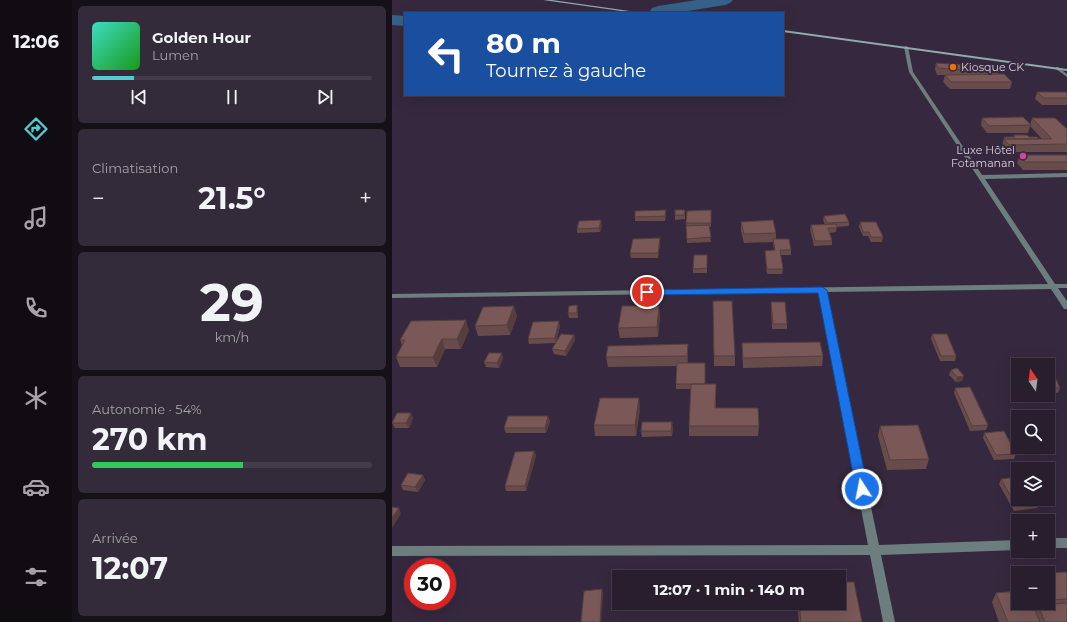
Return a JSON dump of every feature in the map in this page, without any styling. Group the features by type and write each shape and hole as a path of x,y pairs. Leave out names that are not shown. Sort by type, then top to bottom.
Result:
{"main road":[{"path":"545,0 635,12"},
{"path":"784,31 1067,70"}],"street":[{"path":"906,47 911,72 1052,287 1067,307"},
{"path":"1057,68 1067,76"},
{"path":"981,177 1067,175"},
{"path":"392,296 1067,286"},
{"path":"822,290 889,622"},
{"path":"1055,543 1067,543"},
{"path":"392,551 874,550 1011,545"}],"building":[{"path":"936,63 981,66 982,68 994,69 998,73 938,68"},
{"path":"1004,74 1012,82 951,82 945,75"},
{"path":"1037,92 1066,92 1067,98 1044,98"},
{"path":"1023,117 1031,125 989,126 982,118"},
{"path":"1032,118 1055,118 1067,129 1067,144 1009,145 1004,139 1052,139"},
{"path":"1014,135 1027,135 1029,137 1037,137 1039,139 1006,139 1004,137 1015,137"},
{"path":"1020,155 1067,155 1067,162 1025,162"},
{"path":"666,210 665,216 635,217 635,211"},
{"path":"675,210 685,210 684,215 675,215"},
{"path":"711,210 711,223 686,223 687,211"},
{"path":"845,214 849,222 827,223 824,216"},
{"path":"601,220 599,228 577,229 579,221"},
{"path":"773,220 776,233 744,234 741,222"},
{"path":"860,222 876,222 883,237 871,237 869,232 863,232"},
{"path":"836,224 837,228 828,228 832,241 815,241 811,225"},
{"path":"709,225 711,237 687,239 686,226"},
{"path":"660,238 658,253 630,253 633,239"},
{"path":"773,239 789,239 791,250 780,250 783,269 767,269 765,251 775,250"},
{"path":"694,255 707,255 707,268 693,269"},
{"path":"713,301 732,301 735,356 714,356"},
{"path":"771,302 785,302 787,324 773,324"},
{"path":"577,305 577,313 568,313 569,306"},
{"path":"514,306 507,325 475,326 483,307"},
{"path":"622,306 659,306 657,327 618,328"},
{"path":"466,320 457,339 442,339 433,357 396,357 405,340 400,340 411,321"},
{"path":"559,321 555,338 528,339 533,322"},
{"path":"561,334 574,335 565,351 552,349"},
{"path":"932,334 947,334 956,356 941,356"},
{"path":"820,342 823,356 743,358 742,343"},
{"path":"688,344 687,356 606,357 608,346"},
{"path":"489,353 502,353 497,363 484,362"},
{"path":"677,363 705,363 705,384 676,384"},
{"path":"957,368 964,376 957,377 951,370"},
{"path":"1055,377 1060,388 1055,388"},
{"path":"691,384 716,384 715,408 758,408 759,426 689,426"},
{"path":"970,387 988,425 972,426 955,388"},
{"path":"600,398 639,398 635,425 594,425"},
{"path":"397,413 411,413 406,423 392,423"},
{"path":"508,416 548,416 545,428 504,428"},
{"path":"642,422 672,422 671,431 641,431"},
{"path":"918,425 929,459 890,460 880,426"},
{"path":"1004,431 1011,444 1011,454 1016,454 996,455 984,433"},
{"path":"534,451 525,486 505,486 515,452"},
{"path":"408,473 423,475 415,487 401,485"},
{"path":"1011,478 1011,497 1001,479"},
{"path":"392,507 399,508 392,518"},
{"path":"1066,572 1067,574 1067,599 1055,600 1055,573"},
{"path":"846,582 854,582 862,622 801,622 800,610 846,610"},
{"path":"602,589 600,622 581,622 584,591"},
{"path":"1011,592 1011,610 1035,610 1040,622 1008,622 996,593"},
{"path":"1067,603 1067,622 1045,622 1040,610 1055,610 1055,604"}],"waterway":[{"path":"658,11 725,0"},
{"path":"392,20 404,21"}],"place":[{"name":"Kiosque CK","path":"953,67"},
{"name":"Luxe Hôtel Fotamanan","path":"1023,156"}],"route":[{"path":"647,292 822,290 862,489"}]}
